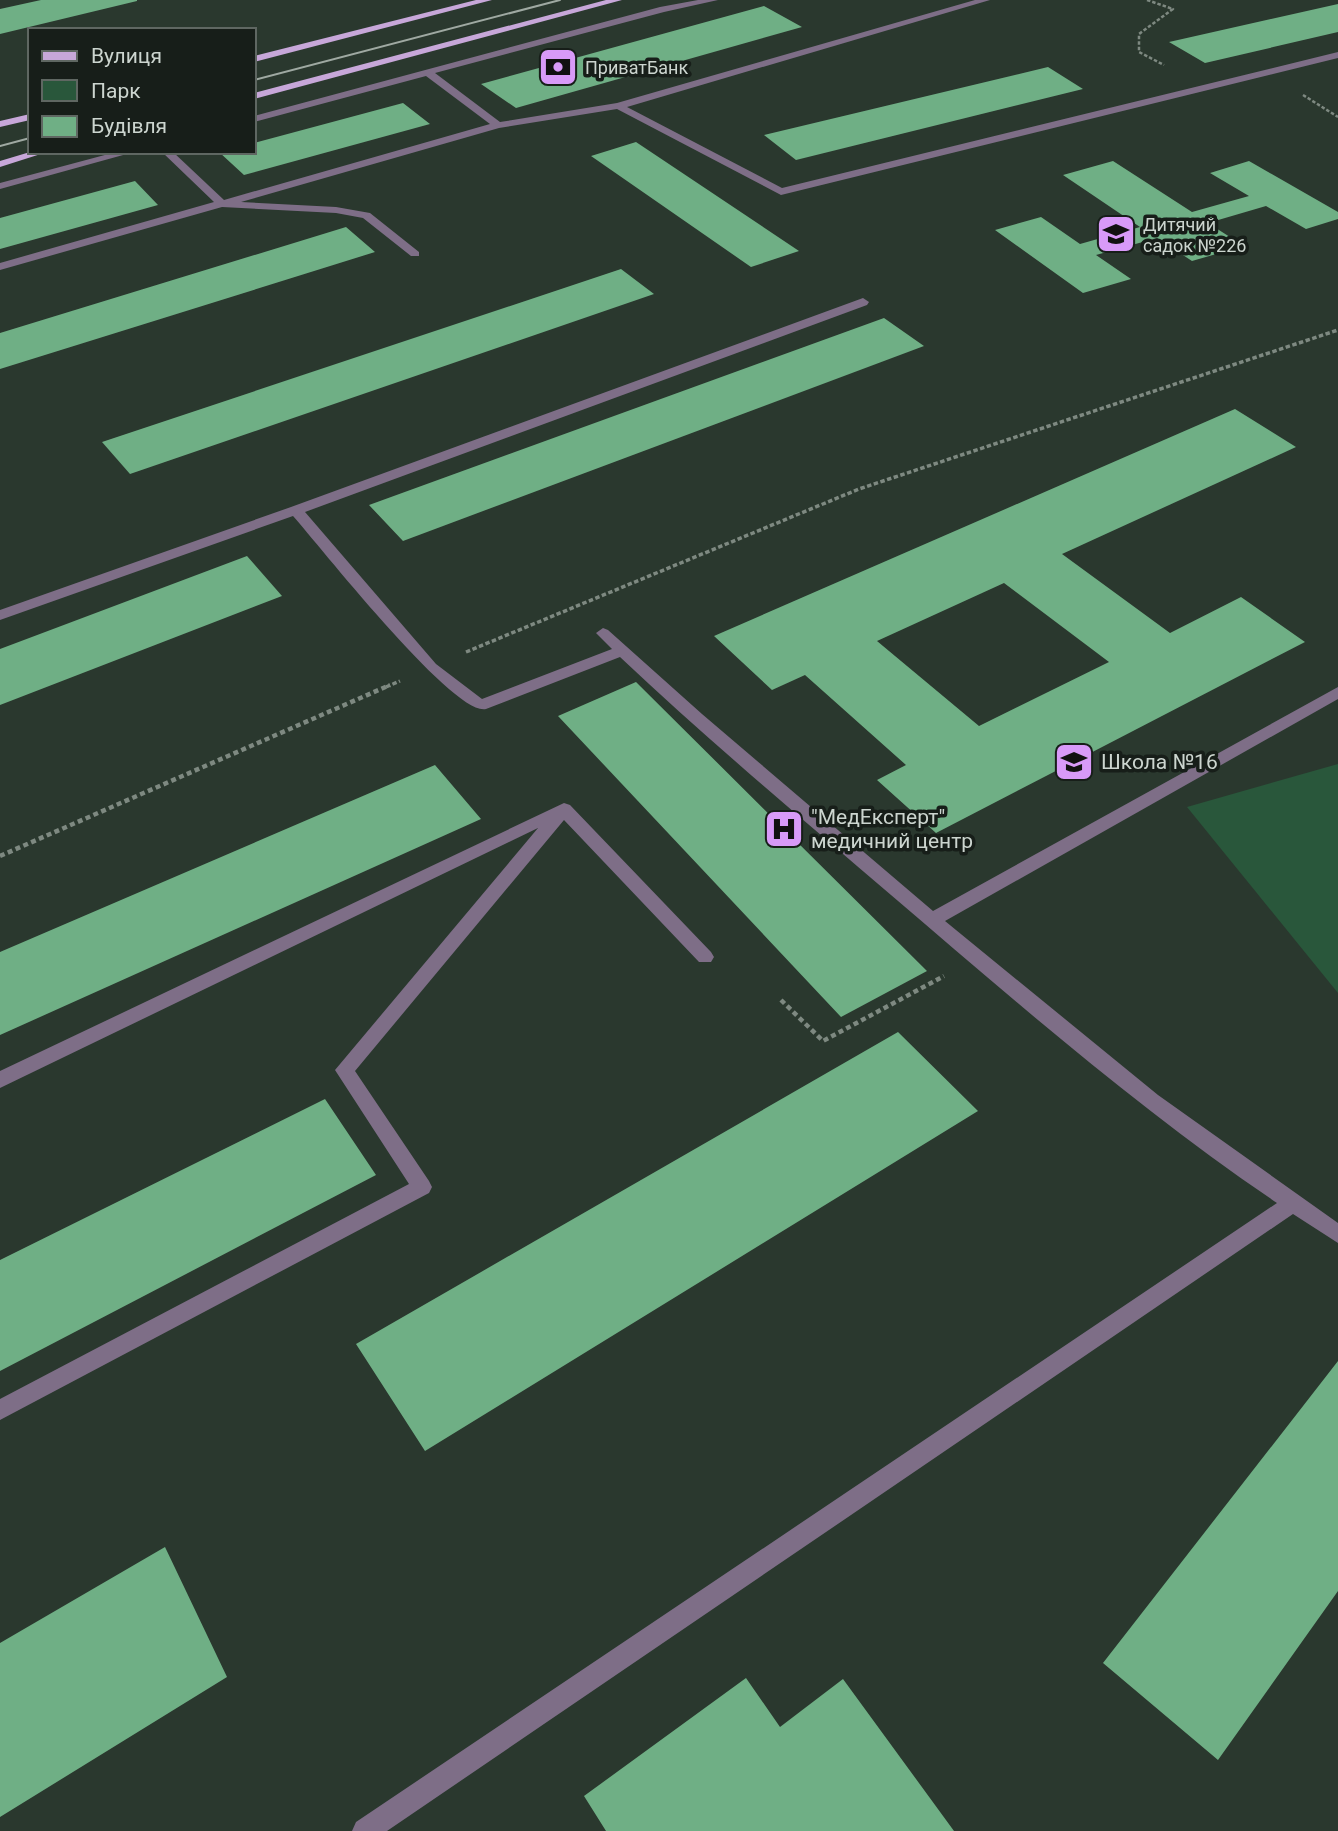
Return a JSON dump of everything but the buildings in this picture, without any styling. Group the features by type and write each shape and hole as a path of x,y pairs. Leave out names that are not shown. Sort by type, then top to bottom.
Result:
{"main road":[{"path":"256,59 487,0"},
{"path":"256,95 617,0"},
{"path":"0,124 28,117"},
{"path":"0,164 36,154"}],"street":[{"path":"256,118 663,9 713,0"},
{"path":"0,267 498,125 618,106 985,0"},
{"path":"618,106 781,192 1338,55"},
{"path":"427,72 498,125"},
{"path":"0,186 121,154"},
{"path":"169,154 222,204 336,210 366,215 415,254"},
{"path":"0,615 296,510 863,302"},
{"path":"296,510 430,667 480,705 622,651"},
{"path":"603,633 976,960 1142,1095 1292,1204 1338,1234"},
{"path":"932,920 1338,692"},
{"path":"565,809 705,957"},
{"path":"0,1080 565,809"},
{"path":"0,1410 422,1187 344,1070 565,809"},
{"path":"365,1831 1292,1204"}],"path":[{"path":"1147,0 1173,9 1139,34 1139,52 1205,88"},
{"path":"430,667 859,489 1338,330"},
{"path":"0,856 392,684"},
{"path":"781,1000 823,1041 976,960"}],"green space":[{"path":"1338,764 1338,993 1187,807"}],"tram line":[{"path":"256,79 560,0"},
{"path":"0,146 28,139"}],"place":[{"name":"ПриватБанк","path":"558,67"},
{"name":"Дитячий садок №226","path":"1116,234"},
{"name":"Школа №16","path":"1074,762"},
{"name":"\"МедЕксперт\" медичний центр","path":"784,829"}]}
